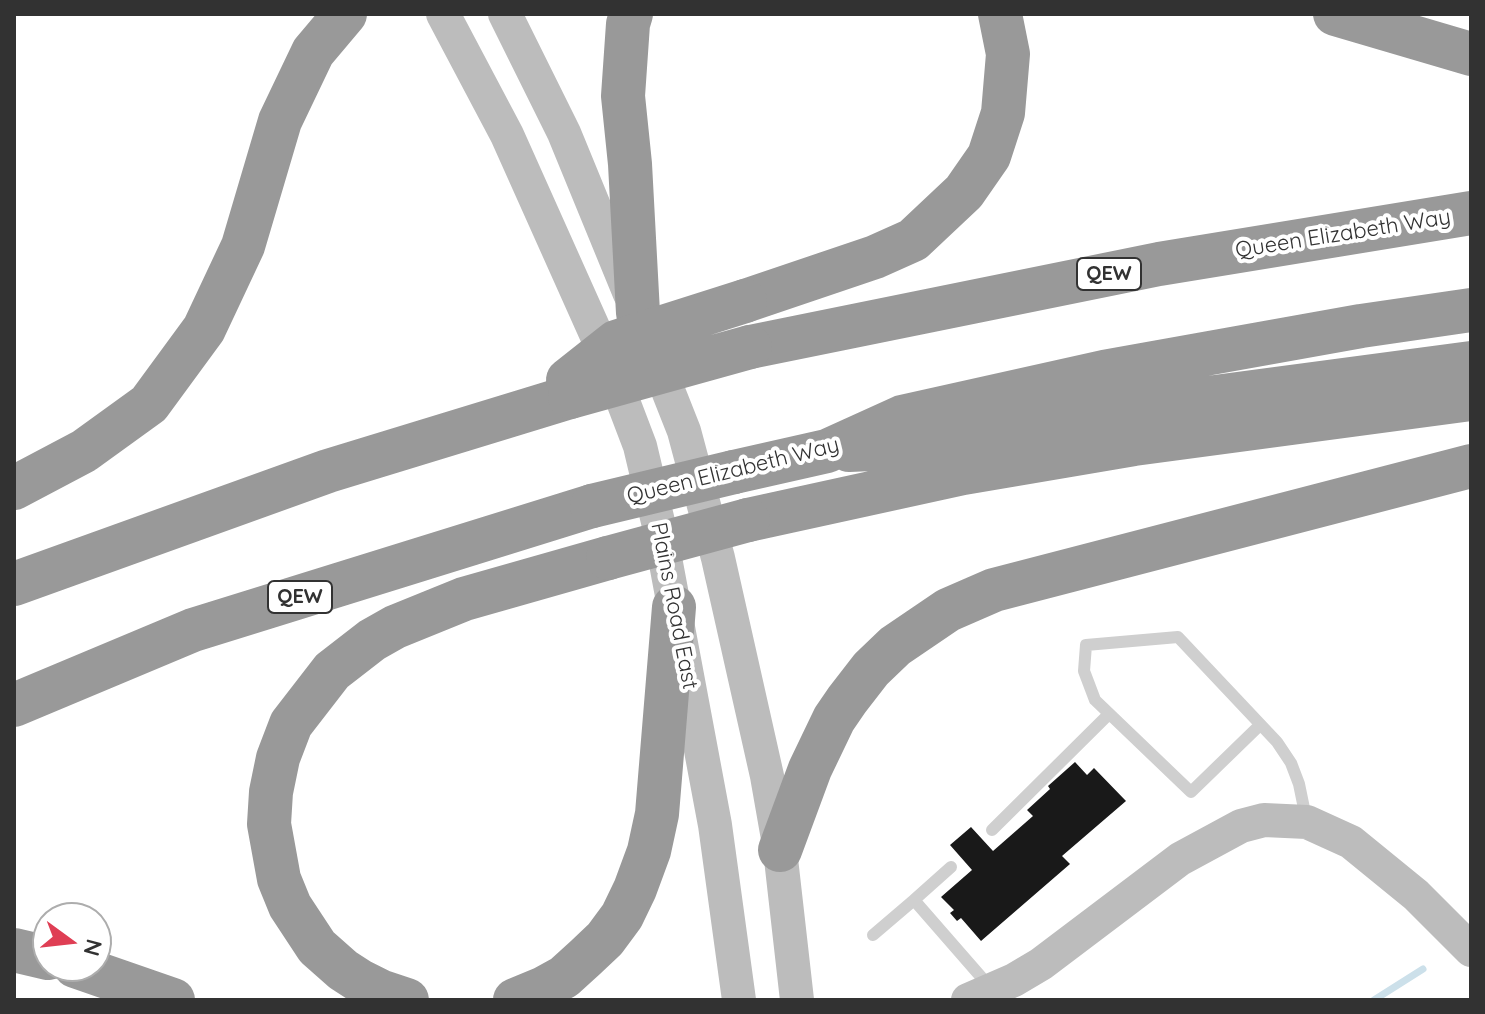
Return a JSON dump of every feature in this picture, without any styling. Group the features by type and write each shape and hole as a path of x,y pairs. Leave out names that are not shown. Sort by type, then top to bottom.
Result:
{"highway":[{"path":"14,488 84,451 149,404 204,329 243,246 280,121 313,52 345,14"},
{"path":"631,14 623,96 638,313"},
{"path":"558,395 616,342 875,257 913,240 964,192 989,156 1003,113 1008,54 1000,14"},
{"path":"1335,14 1471,54"},
{"name":"Queen Elizabeth Way","path":"14,584 328,471 558,395 750,347 1159,264 1471,213"},
{"name":"Queen Elizabeth Way","path":"14,705 193,630 592,506 827,451 902,417 1104,372 1361,326 1471,310"},
{"path":"827,451 917,447 1125,409 1471,363"},
{"path":"407,1000 380,991 343,970 317,947 290,906 279,879 269,824 271,792 283,742 304,704 332,671 362,647 395,627 464,599 748,520 963,473 1087,452 1471,399"},
{"path":"780,850 810,769 834,719 847,700 871,669 895,646 948,610 994,590 1471,466"},
{"path":"515,1000 564,977 586,957 605,939 622,916 635,889 649,851 657,814 674,607"},
{"path":"112,979 173,1000"}],"main road":[{"name":"Plains Road East","path":"443,14 507,135 605,354 640,446 715,825 739,1000"},
{"path":"505,14 564,133 684,431 718,558 767,776 780,850 797,1000"},
{"path":"980,995 1041,964 1180,859 1216,837 1264,820 1307,822 1351,842 1388,869 1471,950"}],"lane":[{"path":"1260,725 1191,792 1095,700 1084,671 1086,645 1178,637 1277,742 1291,763 1299,784 1307,822"},
{"path":"992,830 1109,714"},
{"path":"873,935 951,867"},
{"path":"914,900 980,995"}],"building":[{"path":"1075,762 1087,775 1094,768 1126,801 1062,856 1070,864 981,941 961,918 957,921 950,913 954,910 941,897 972,870 950,845 971,827 993,851 1033,816 1027,810"}],"waterway":[{"path":"1374,1000 1423,969"}]}
